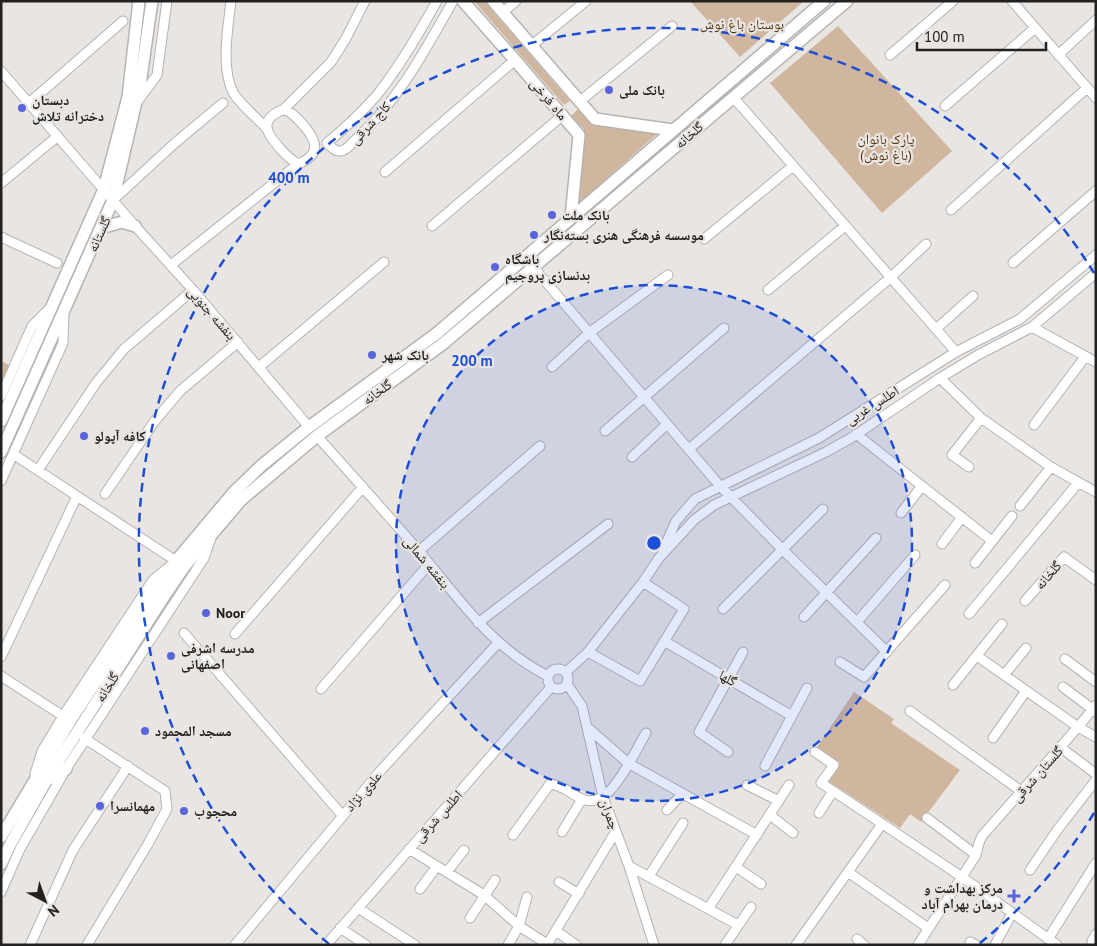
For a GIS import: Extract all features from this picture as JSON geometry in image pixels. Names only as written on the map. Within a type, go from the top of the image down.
[{"type":"main road","name":"گلستانه","points":[[1,421],[104,189],[128,97],[139,1]]},
{"type":"main road","name":"گلستانه","points":[[7,453],[64,311],[113,200],[136,102],[152,1]]},
{"type":"main road","name":"ماه فرخی","points":[[463,1],[579,135],[571,218]]},
{"type":"main road","name":"ماه فرخی","points":[[493,1],[594,119],[673,130]]},
{"type":"main road","name":"گلخانه","points":[[1,864],[4,840],[33,782],[72,718],[176,561],[234,492],[262,465],[309,427],[436,334],[824,1]]},
{"type":"main road","name":"گلخانه","points":[[4,840],[46,781],[184,567],[241,500],[318,436],[444,343],[847,1]]},
{"type":"main road","points":[[563,115],[579,102]]},
{"type":"main road","points":[[102,228],[122,222],[135,226]]},
{"type":"main road","points":[[309,427],[318,436]]},
{"type":"main road","points":[[46,781],[66,769]]},
{"type":"street","points":[[132,1],[137,18]]},
{"type":"street","points":[[136,102],[157,75],[167,1]]},
{"type":"street","points":[[231,1],[226,42],[228,77],[234,94],[266,128],[269,135],[290,160],[298,164]]},
{"type":"street","points":[[266,128],[269,119],[276,112],[284,109],[331,62],[345,40],[365,1]]},
{"type":"street","name":"کاج شرقی","points":[[437,1],[400,63],[376,95],[327,143],[336,151],[345,149],[384,110],[410,74],[453,1]]},
{"type":"street","points":[[502,12],[516,1]]},
{"type":"street","points":[[531,46],[586,1]]},
{"type":"street","points":[[890,55],[953,1]]},
{"type":"street","points":[[1012,1],[1096,98]]},
{"type":"street","points":[[1058,55],[1096,20]]},
{"type":"street","points":[[29,103],[123,21]]},
{"type":"street","points":[[579,102],[672,26]]},
{"type":"street","points":[[945,106],[1035,28]]},
{"type":"street","points":[[385,172],[515,60]]},
{"type":"street","points":[[1,71],[104,189]]},
{"type":"street","points":[[951,210],[1087,88]]},
{"type":"street","points":[[733,97],[956,352]]},
{"type":"street","points":[[113,200],[175,143],[223,103]]},
{"type":"street","points":[[171,266],[298,164],[312,155],[316,145],[314,138],[297,119],[284,109]]},
{"type":"street","points":[[432,226],[563,115]]},
{"type":"street","points":[[1,183],[58,136]]},
{"type":"street","points":[[704,239],[793,166]]},
{"type":"street","name":"بنفشه جنوبی","points":[[104,189],[194,290],[309,427]]},
{"type":"street","points":[[1013,263],[1096,191]]},
{"type":"street","points":[[768,290],[845,226]]},
{"type":"street","points":[[1,237],[57,263]]},
{"type":"street","points":[[689,450],[890,278],[926,244]]},
{"type":"street","name":"اطلس غربی","points":[[659,558],[676,521],[695,499],[819,438],[956,352],[1020,319],[1096,255]]},
{"type":"street","points":[[258,367],[384,262]]},
{"type":"street","points":[[534,268],[730,497],[887,652]]},
{"type":"street","name":"اطلس غربی","points":[[566,672],[588,652],[643,582],[659,558],[694,520],[714,504],[826,452],[856,434],[940,378],[978,355],[1032,327],[1096,273]]},
{"type":"street","points":[[552,367],[589,333],[668,275]]},
{"type":"street","points":[[38,470],[96,383],[124,349],[194,290]]},
{"type":"street","points":[[936,329],[973,296]]},
{"type":"street","points":[[1,396],[32,326],[53,305]]},
{"type":"street","points":[[1032,327],[1096,362]]},
{"type":"street","points":[[605,431],[724,328]]},
{"type":"street","points":[[105,494],[154,422],[180,391],[238,342]]},
{"type":"street","points":[[1034,425],[1085,356]]},
{"type":"street","points":[[940,378],[981,418],[1051,467],[1096,492]]},
{"type":"street","points":[[969,467],[952,455],[981,418]]},
{"type":"street","points":[[632,457],[667,424]]},
{"type":"street","points":[[856,434],[992,541]]},
{"type":"street","name":"بنفشه شمالی","points":[[318,436],[419,551],[478,623],[498,643],[526,665],[548,676]]},
{"type":"street","points":[[419,551],[540,446]]},
{"type":"street","points":[[1,481],[7,453],[38,470],[176,561],[153,580],[63,716],[42,751],[33,782]]},
{"type":"street","points":[[1020,506],[1051,467]]},
{"type":"street","points":[[969,614],[1078,483]]},
{"type":"street","points":[[901,513],[922,486]]},
{"type":"street","points":[[235,634],[363,487]]},
{"type":"street","points":[[1,657],[77,496]]},
{"type":"street","points":[[724,609],[823,509]]},
{"type":"street","points":[[975,563],[1012,516]]},
{"type":"street","points":[[942,544],[962,517]]},
{"type":"street","points":[[478,623],[608,524]]},
{"type":"street","points":[[1,892],[20,849],[84,738],[204,558],[215,529]]},
{"type":"street","points":[[804,617],[876,538]]},
{"type":"street","points":[[857,622],[915,555]]},
{"type":"street","name":"گلخانه","points":[[1025,601],[1064,557],[1096,580]]},
{"type":"street","points":[[321,689],[429,564]]},
{"type":"street","points":[[588,652],[640,681],[684,609],[643,582]]},
{"type":"street","points":[[840,662],[864,677],[944,585]]},
{"type":"street","points":[[954,685],[1002,624]]},
{"type":"street","points":[[184,633],[342,815]]},
{"type":"street","name":"گلها","points":[[664,641],[792,716]]},
{"type":"street","name":"علوی نژاد","points":[[235,945],[342,815],[432,713],[498,643]]},
{"type":"street","points":[[1004,675],[1026,648]]},
{"type":"street","points":[[728,752],[699,732],[743,652]]},
{"type":"street","points":[[977,656],[1078,727],[1096,737]]},
{"type":"street","points":[[1065,659],[1096,682]]},
{"type":"street","points":[[554,669],[566,672],[567,684],[560,689],[551,687],[548,682],[548,676],[554,669]]},
{"type":"street","points":[[1,676],[63,716]]},
{"type":"street","name":"چمران","points":[[567,684],[576,694],[582,706],[603,797],[629,866],[654,945]]},
{"type":"street","name":"اطلس شرقی","points":[[326,945],[551,687]]},
{"type":"street","points":[[1063,687],[1095,709]]},
{"type":"street","points":[[765,766],[807,688]]},
{"type":"street","points":[[993,738],[1026,691]]},
{"type":"street","name":"گلستان شرقی","points":[[976,855],[978,843],[995,820],[1095,709]]},
{"type":"street","points":[[910,711],[1021,791]]},
{"type":"street","points":[[586,727],[628,763],[757,835]]},
{"type":"street","points":[[513,835],[550,784],[558,784],[582,799],[593,802],[603,797],[618,780],[646,733]]},
{"type":"street","points":[[84,738],[165,791],[166,809],[148,844],[87,945]]},
{"type":"street","points":[[1060,747],[1096,774]]},
{"type":"street","points":[[815,752],[834,765],[821,783],[1058,945]]},
{"type":"street","points":[[30,945],[73,850],[128,766]]},
{"type":"street","points":[[1030,870],[1058,829],[1096,780]]},
{"type":"street","points":[[747,784],[779,801]]},
{"type":"street","points":[[708,909],[789,785]]},
{"type":"street","points":[[819,813],[833,791]]},
{"type":"street","points":[[667,810],[682,794]]},
{"type":"street","points":[[562,832],[582,799]]},
{"type":"street","points":[[770,815],[793,833]]},
{"type":"street","points":[[918,945],[976,855],[927,818]]},
{"type":"street","points":[[649,876],[683,823]]},
{"type":"street","points":[[796,945],[882,824]]},
{"type":"street","points":[[409,849],[484,895],[518,926],[547,944],[616,831]]},
{"type":"street","points":[[448,872],[464,850]]},
{"type":"street","points":[[1048,939],[1096,863]]},
{"type":"street","points":[[420,889],[437,866]]},
{"type":"street","points":[[629,866],[738,925]]},
{"type":"street","points":[[736,867],[761,884]]},
{"type":"street","points":[[848,872],[928,928]]},
{"type":"street","points":[[470,918],[495,880]]},
{"type":"street","points":[[559,882],[579,894]]},
{"type":"street","points":[[508,945],[518,926],[527,897]]},
{"type":"street","points":[[727,944],[750,907]]},
{"type":"street","points":[[358,908],[415,945]]},
{"type":"street","points":[[995,945],[1012,913]]},
{"type":"street","points":[[340,928],[366,945]]},
{"type":"street","points":[[556,931],[576,945]]},
{"type":"green space","points":[[474,1],[484,1],[570,101],[564,105]]},
{"type":"green space","name":"بوستان باغ نوش","points":[[690,1],[804,1],[740,57]]},
{"type":"green space","name":"پارک بانوان (باغ نوش)","points":[[838,26],[952,151],[882,213],[770,83]]},
{"type":"green space","points":[[579,108],[592,124],[659,132],[578,204],[584,129],[571,116]]},
{"type":"green space","points":[[1,361],[11,366],[1,388]]},
{"type":"green space","points":[[854,692],[894,719],[891,723],[960,770],[921,822],[910,814],[900,828],[828,781],[840,763],[817,747]]},
{"type":"place","name":"بانک ملی","points":[[609,90]]},
{"type":"place","name":"دبستان دخترانه تلاش","points":[[22,108]]},
{"type":"place","name":"بانک ملت","points":[[552,215]]},
{"type":"place","name":"موسسه فرهنگی هنری بسته‌نگار","points":[[534,235]]},
{"type":"place","name":"باشگاه بدنسازی پروجیم","points":[[495,267]]},
{"type":"place","name":"بانک شهر","points":[[372,355]]},
{"type":"place","name":"کافه آپولو","points":[[84,436]]},
{"type":"place","name":"Noor","points":[[206,613]]},
{"type":"place","name":"مدرسه اشرفی اصفهانی","points":[[171,656]]},
{"type":"place","name":"مسجد المحمود","points":[[145,731]]},
{"type":"place","name":"مهمانسرا","points":[[100,806]]},
{"type":"place","name":"محجوب","points":[[184,811]]},
{"type":"place","name":"مرکز بهداشت و درمان بهرام آباد","points":[[1014,896]]}]
